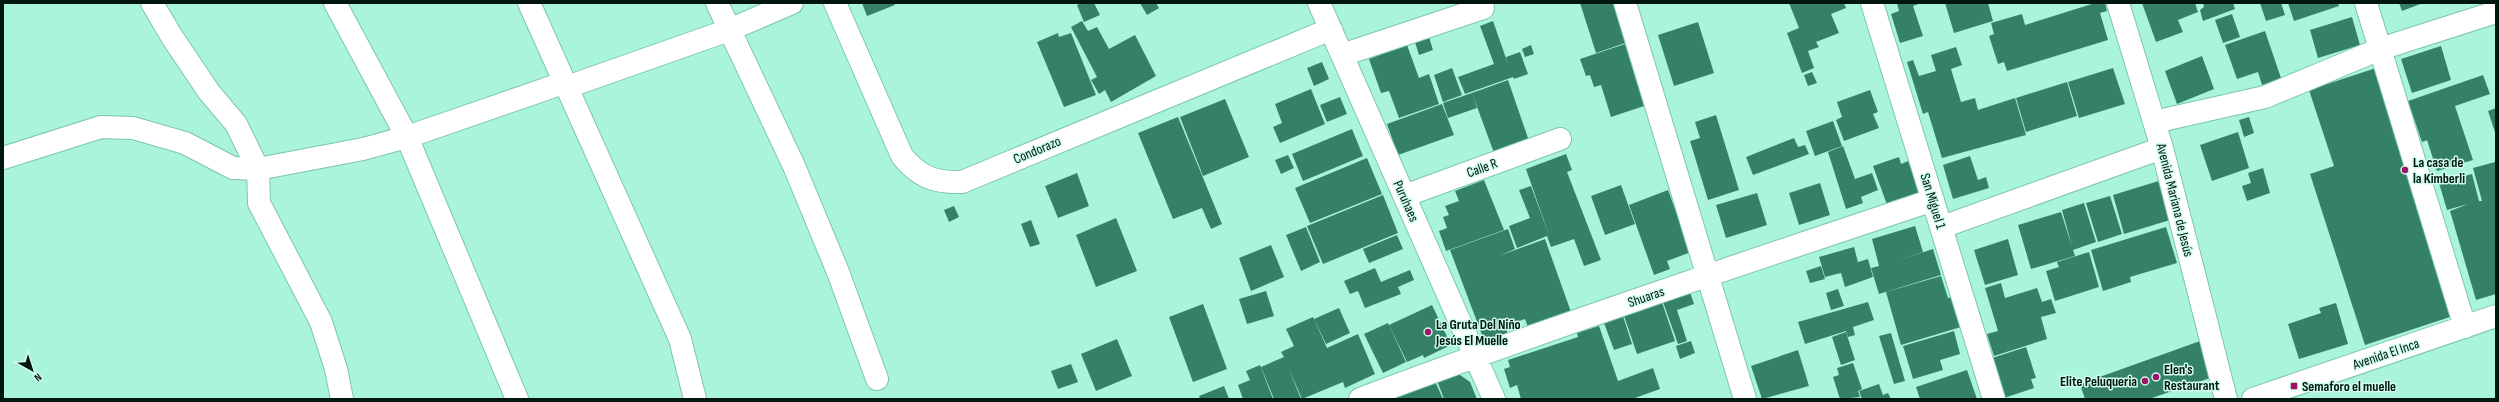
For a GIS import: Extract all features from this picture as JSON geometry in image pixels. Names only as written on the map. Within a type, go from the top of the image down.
[{"type":"street","points":[[152,3],[172,37],[209,92],[236,124],[258,168],[259,204],[321,322],[336,369],[342,399]]},
{"type":"street","points":[[335,3],[407,137],[517,399]]},
{"type":"street","points":[[530,3],[680,339],[695,399]]},
{"type":"street","points":[[717,3],[794,166],[838,272],[877,379]]},
{"type":"street","points":[[567,87],[729,30],[792,3]]},
{"type":"street","name":"Condorazo","points":[[835,3],[902,156],[913,170],[928,179],[945,183],[962,182],[1330,29]]},
{"type":"street","name":"Puruhaes","points":[[1319,3],[1494,399]]},
{"type":"street","points":[[1625,3],[1745,399]]},
{"type":"street","name":"San Miguel 1","points":[[1872,3],[1994,399]]},
{"type":"street","name":"Avenida Mariana de Jesús","points":[[2118,3],[2162,148],[2226,399]]},
{"type":"street","points":[[2366,3],[2465,327]]},
{"type":"street","points":[[1342,55],[1483,8]]},
{"type":"street","points":[[2154,122],[2265,97],[2380,48],[2496,12]]},
{"type":"street","points":[[3,158],[101,127],[133,128],[185,143],[233,168],[258,168],[363,149],[407,137],[563,83],[567,87]]},
{"type":"street","name":"Calle R","points":[[1404,196],[1560,139]]},
{"type":"street","points":[[1942,227],[2162,148]]},
{"type":"street","name":"Shuaras","points":[[1360,399],[1474,356],[1708,275],[1933,200]]},
{"type":"street","name":"Avenida El Inca","points":[[2253,399],[2496,316]]},
{"type":"building","points":[[862,3],[894,3],[895,5],[867,16]]},
{"type":"building","points":[[1081,3],[1094,3],[1100,15],[1084,22],[1077,5]]},
{"type":"building","points":[[1140,3],[1156,3],[1159,8],[1147,15]]},
{"type":"building","points":[[1580,3],[1615,3],[1628,42],[1596,53]]},
{"type":"building","points":[[1789,3],[1844,3],[1846,8],[1831,14],[1839,33],[1816,42],[1819,47],[1808,51],[1814,68],[1802,73],[1787,33],[1799,28]]},
{"type":"building","points":[[1897,3],[1921,3],[1913,6],[1923,36],[1900,43],[1891,14],[1899,11]]},
{"type":"building","points":[[1945,3],[1988,3],[1993,21],[1954,33]]},
{"type":"building","points":[[2095,3],[2105,3],[2107,11],[2100,13],[2108,40],[2007,71],[2004,62],[1998,64],[1989,36],[1994,34],[1991,23],[2022,14],[2025,25]]},
{"type":"building","points":[[2142,3],[2195,3],[2198,12],[2178,20],[2183,32],[2156,42]]},
{"type":"building","points":[[2203,3],[2233,3],[2235,9],[2203,21],[2200,10],[2204,7]]},
{"type":"building","points":[[2260,3],[2281,3],[2285,15],[2266,21]]},
{"type":"building","points":[[2288,3],[2338,3],[2339,6],[2294,21]]},
{"type":"building","points":[[2399,3],[2423,3],[2402,11]]},
{"type":"building","points":[[2232,14],[2240,37],[2223,43],[2215,20]]},
{"type":"building","points":[[2352,17],[2360,45],[2318,58],[2310,30]]},
{"type":"building","points":[[1082,21],[1088,31],[1097,27],[1109,49],[1135,35],[1156,76],[1111,102],[1105,90],[1099,94],[1091,80],[1097,77],[1071,27]]},
{"type":"building","points":[[1493,21],[1508,64],[1506,57],[1520,52],[1528,74],[1514,79],[1513,77],[1465,94],[1458,77],[1494,64],[1480,26]]},
{"type":"building","points":[[1698,22],[1714,73],[1674,86],[1658,35]]},
{"type":"building","points":[[2265,31],[2281,78],[2262,85],[2258,72],[2237,79],[2225,45]]},
{"type":"building","points":[[1058,33],[1059,37],[1071,33],[1096,95],[1064,107],[1037,42]]},
{"type":"building","points":[[1429,37],[1433,50],[1419,55],[1415,42]]},
{"type":"building","points":[[1625,44],[1644,106],[1611,117],[1601,85],[1594,87],[1590,75],[1586,76],[1580,59]]},
{"type":"building","points":[[1407,45],[1419,78],[1429,74],[1439,104],[1399,118],[1389,91],[1381,93],[1369,59]]},
{"type":"building","points":[[1531,45],[1534,54],[1525,57],[1522,49]]},
{"type":"building","points":[[2441,46],[2451,80],[2412,93],[2401,59]]},
{"type":"building","points":[[1956,47],[1962,65],[1951,69],[1961,102],[1975,98],[1978,110],[2015,98],[2026,135],[1942,158],[1928,112],[1923,114],[1907,62],[1913,60],[1919,76],[1936,71],[1931,55]]},
{"type":"building","points":[[2202,56],[2214,89],[2177,104],[2165,71]]},
{"type":"building","points":[[1322,62],[1329,79],[1314,86],[1307,68]]},
{"type":"building","points":[[1452,68],[1462,95],[1443,102],[1434,75]]},
{"type":"building","points":[[2113,68],[2125,104],[2079,118],[2068,82]]},
{"type":"building","points":[[2376,68],[2456,315],[2365,345],[2310,174],[2334,166],[2309,90]]},
{"type":"building","points":[[1812,72],[1817,83],[1808,86],[1804,75]]},
{"type":"building","points":[[2483,75],[2490,94],[2455,106],[2473,160],[2437,171],[2427,140],[2422,142],[2408,101]]},
{"type":"building","points":[[1508,80],[1529,141],[1494,153],[1472,93]]},
{"type":"building","points":[[2067,82],[2077,116],[2026,132],[2016,98]]},
{"type":"building","points":[[1311,89],[1325,124],[1280,143],[1273,127],[1282,123],[1275,104]]},
{"type":"building","points":[[1870,90],[1878,112],[1873,114],[1879,128],[1844,141],[1836,120],[1842,117],[1837,102]]},
{"type":"building","points":[[1472,93],[1477,108],[1448,118],[1443,103]]},
{"type":"building","points":[[1340,97],[1347,114],[1327,122],[1320,105]]},
{"type":"building","points":[[1225,99],[1249,157],[1203,176],[1180,117]]},
{"type":"building","points":[[1442,104],[1454,135],[1398,155],[1387,124]]},
{"type":"building","points":[[2496,108],[2496,135],[2488,111]]},
{"type":"building","points":[[1716,115],[1739,190],[1708,200],[1690,141],[1700,138],[1695,122]]},
{"type":"building","points":[[1178,117],[1222,224],[1211,229],[1202,208],[1173,219],[1138,133]]},
{"type":"building","points":[[2249,117],[2254,133],[2244,137],[2239,120]]},
{"type":"building","points":[[1833,121],[1842,146],[1815,156],[1806,131]]},
{"type":"building","points":[[1352,129],[1363,156],[1303,181],[1292,154]]},
{"type":"building","points":[[2238,132],[2249,168],[2212,181],[2200,145]]},
{"type":"building","points":[[1794,138],[1798,147],[1805,145],[1809,154],[1753,175],[1746,157]]},
{"type":"building","points":[[1843,146],[1855,179],[1872,173],[1878,190],[1861,197],[1863,203],[1846,209],[1828,152]]},
{"type":"building","points":[[1566,154],[1572,170],[1567,172],[1601,260],[1584,266],[1574,239],[1551,247],[1547,236],[1517,248],[1509,226],[1530,218],[1519,190],[1531,186],[1550,238],[1526,169]]},
{"type":"building","points":[[1288,155],[1294,168],[1281,174],[1275,160]]},
{"type":"building","points":[[1970,156],[1978,180],[1986,177],[1989,188],[1953,199],[1943,165]]},
{"type":"building","points":[[1899,157],[1901,164],[1908,161],[1923,201],[1890,213],[1873,166]]},
{"type":"building","points":[[1367,158],[1382,194],[1310,223],[1295,188]]},
{"type":"building","points":[[2495,162],[2496,294],[2476,300],[2450,211],[2468,204],[2447,210],[2439,183],[2472,174],[2479,201],[2482,201],[2473,168]]},
{"type":"building","points":[[2263,168],[2270,193],[2247,201],[2242,186],[2251,183],[2248,173]]},
{"type":"building","points":[[1077,173],[1089,206],[1058,218],[1045,186]]},
{"type":"building","points":[[1484,180],[1504,230],[1446,251],[1439,231],[1447,228],[1443,217],[1449,215],[1445,206],[1459,201],[1455,191]]},
{"type":"building","points":[[2162,180],[2165,190],[2161,191],[2170,220],[2124,234],[2113,195]]},
{"type":"building","points":[[1820,183],[1830,215],[1799,225],[1789,193]]},
{"type":"building","points":[[1621,185],[1635,224],[1605,235],[1591,196]]},
{"type":"building","points":[[1668,190],[1691,252],[1667,261],[1670,269],[1654,275],[1629,205]]},
{"type":"building","points":[[1757,193],[1767,225],[1726,238],[1716,205]]},
{"type":"building","points":[[1383,195],[1398,233],[1323,264],[1307,226]]},
{"type":"building","points":[[2110,196],[2122,234],[2098,242],[2086,203]]},
{"type":"building","points":[[2084,203],[2096,242],[2073,250],[2062,210]]},
{"type":"building","points":[[954,206],[959,217],[949,222],[944,210]]},
{"type":"building","points":[[2061,212],[2075,256],[2031,269],[2018,225]]},
{"type":"building","points":[[1116,218],[1137,271],[1096,287],[1076,235]]},
{"type":"building","points":[[1031,220],[1040,244],[1030,247],[1021,224]]},
{"type":"building","points":[[1915,226],[1923,252],[1893,262],[1933,249],[1941,275],[1879,294],[1871,268],[1879,266],[1872,239]]},
{"type":"building","points":[[1306,227],[1320,262],[1301,271],[1286,235]]},
{"type":"building","points":[[2166,227],[2177,263],[2130,277],[2131,282],[2103,291],[2091,250]]},
{"type":"building","points":[[1508,229],[1515,249],[1501,255],[1545,239],[1571,312],[1528,327],[1525,319],[1505,326],[1508,335],[1485,343],[1450,250]]},
{"type":"building","points":[[1397,235],[1403,249],[1369,263],[1363,249]]},
{"type":"building","points":[[2008,239],[2018,275],[1985,285],[1974,250]]},
{"type":"building","points":[[1271,245],[1284,277],[1251,291],[1239,258]]},
{"type":"building","points":[[1854,247],[1858,262],[1868,259],[1873,277],[1845,287],[1841,273],[1825,277],[1819,257]]},
{"type":"building","points":[[2089,252],[2099,287],[2055,301],[2046,271],[2059,267],[2057,262]]},
{"type":"building","points":[[1821,266],[1825,279],[1810,283],[1806,271]]},
{"type":"building","points":[[1375,268],[1381,282],[1410,270],[1414,280],[1398,287],[1401,294],[1365,308],[1358,291],[1350,294],[1344,281]]},
{"type":"building","points":[[1941,276],[1948,298],[1952,297],[1961,327],[1901,345],[1886,292]]},
{"type":"building","points":[[2001,283],[2005,298],[2037,288],[2042,302],[2051,299],[2056,313],[2041,317],[2047,339],[1994,356],[1987,334],[1998,331],[1985,288]]},
{"type":"building","points":[[1838,289],[1844,306],[1831,310],[1826,293]]},
{"type":"building","points":[[1266,291],[1274,316],[1247,324],[1239,299]]},
{"type":"building","points":[[1690,292],[1694,304],[1677,310],[1687,341],[1678,344],[1663,302]]},
{"type":"building","points":[[1662,302],[1675,341],[1637,354],[1624,316]]},
{"type":"building","points":[[1868,302],[1874,320],[1853,327],[1855,335],[1848,337],[1846,331],[1805,344],[1798,322]]},
{"type":"building","points":[[2336,303],[2348,344],[2299,359],[2288,324],[2321,313],[2319,308]]},
{"type":"building","points":[[1203,304],[1227,369],[1193,382],[1169,317]]},
{"type":"building","name":"La Gruta Del Niño Jesús El Muelle","points":[[1432,305],[1451,345],[1424,358],[1423,355],[1407,362],[1389,325]]},
{"type":"building","points":[[1339,308],[1350,333],[1326,344],[1314,319]]},
{"type":"building","points":[[1623,316],[1632,344],[1614,350],[1604,323]]},
{"type":"building","points":[[1313,317],[1327,348],[1358,334],[1375,374],[1345,388],[1343,382],[1302,399],[1289,369],[1301,399],[1274,399],[1261,367],[1284,357],[1281,352],[1294,346],[1286,329]]},
{"type":"building","points":[[1388,323],[1406,362],[1383,373],[1364,334]]},
{"type":"building","points":[[1599,326],[1618,381],[1653,368],[1660,389],[1632,399],[1521,399],[1517,385],[1510,388],[1504,369],[1510,367],[1508,360],[1578,337],[1577,333]]},
{"type":"building","points":[[1954,331],[1960,354],[1940,360],[1943,370],[1913,379],[1903,346]]},
{"type":"building","points":[[1846,332],[1855,360],[1841,365],[1832,337]]},
{"type":"building","points":[[1891,333],[1905,381],[1894,384],[1879,336]]},
{"type":"building","points":[[1117,339],[1132,376],[1096,391],[1081,354]]},
{"type":"building","points":[[2203,340],[2216,376],[2149,399],[2085,399],[2080,384]]},
{"type":"building","points":[[1691,341],[1695,353],[1680,359],[1676,346]]},
{"type":"building","points":[[2026,347],[2036,378],[2031,379],[2034,388],[2001,399],[1986,360]]},
{"type":"building","points":[[1798,350],[1809,386],[1762,399],[1751,366]]},
{"type":"building","points":[[1853,363],[1862,389],[1858,391],[1860,397],[1840,399],[1833,377],[1839,375],[1837,368]]},
{"type":"building","points":[[1071,364],[1078,382],[1058,389],[1051,371]]},
{"type":"building","points":[[1260,365],[1273,399],[1243,399],[1238,385],[1250,380],[1246,371]]},
{"type":"building","points":[[1967,370],[1977,399],[1920,399],[1916,387]]},
{"type":"building","points":[[1449,373],[1460,375],[1470,382],[1477,399],[1444,399],[1436,378]]},
{"type":"building","points":[[1434,379],[1443,399],[1385,399]]},
{"type":"building","points":[[1879,384],[1883,395],[1888,393],[1891,399],[1862,399],[1859,391]]},
{"type":"building","points":[[1224,386],[1229,399],[1200,399],[1199,396]]},
{"type":"place","name":"La casa de la Kimberli","points":[[2405,170]]},
{"type":"place","name":"La Gruta Del Niño Jesús El Muelle","points":[[1428,332]]},
{"type":"place","name":"Elen's Restaurant","points":[[2156,377]]},
{"type":"place","name":"Elite Peluqueria","points":[[2145,381]]},
{"type":"place","name":"Semaforo el muelle","points":[[2294,386]]}]
